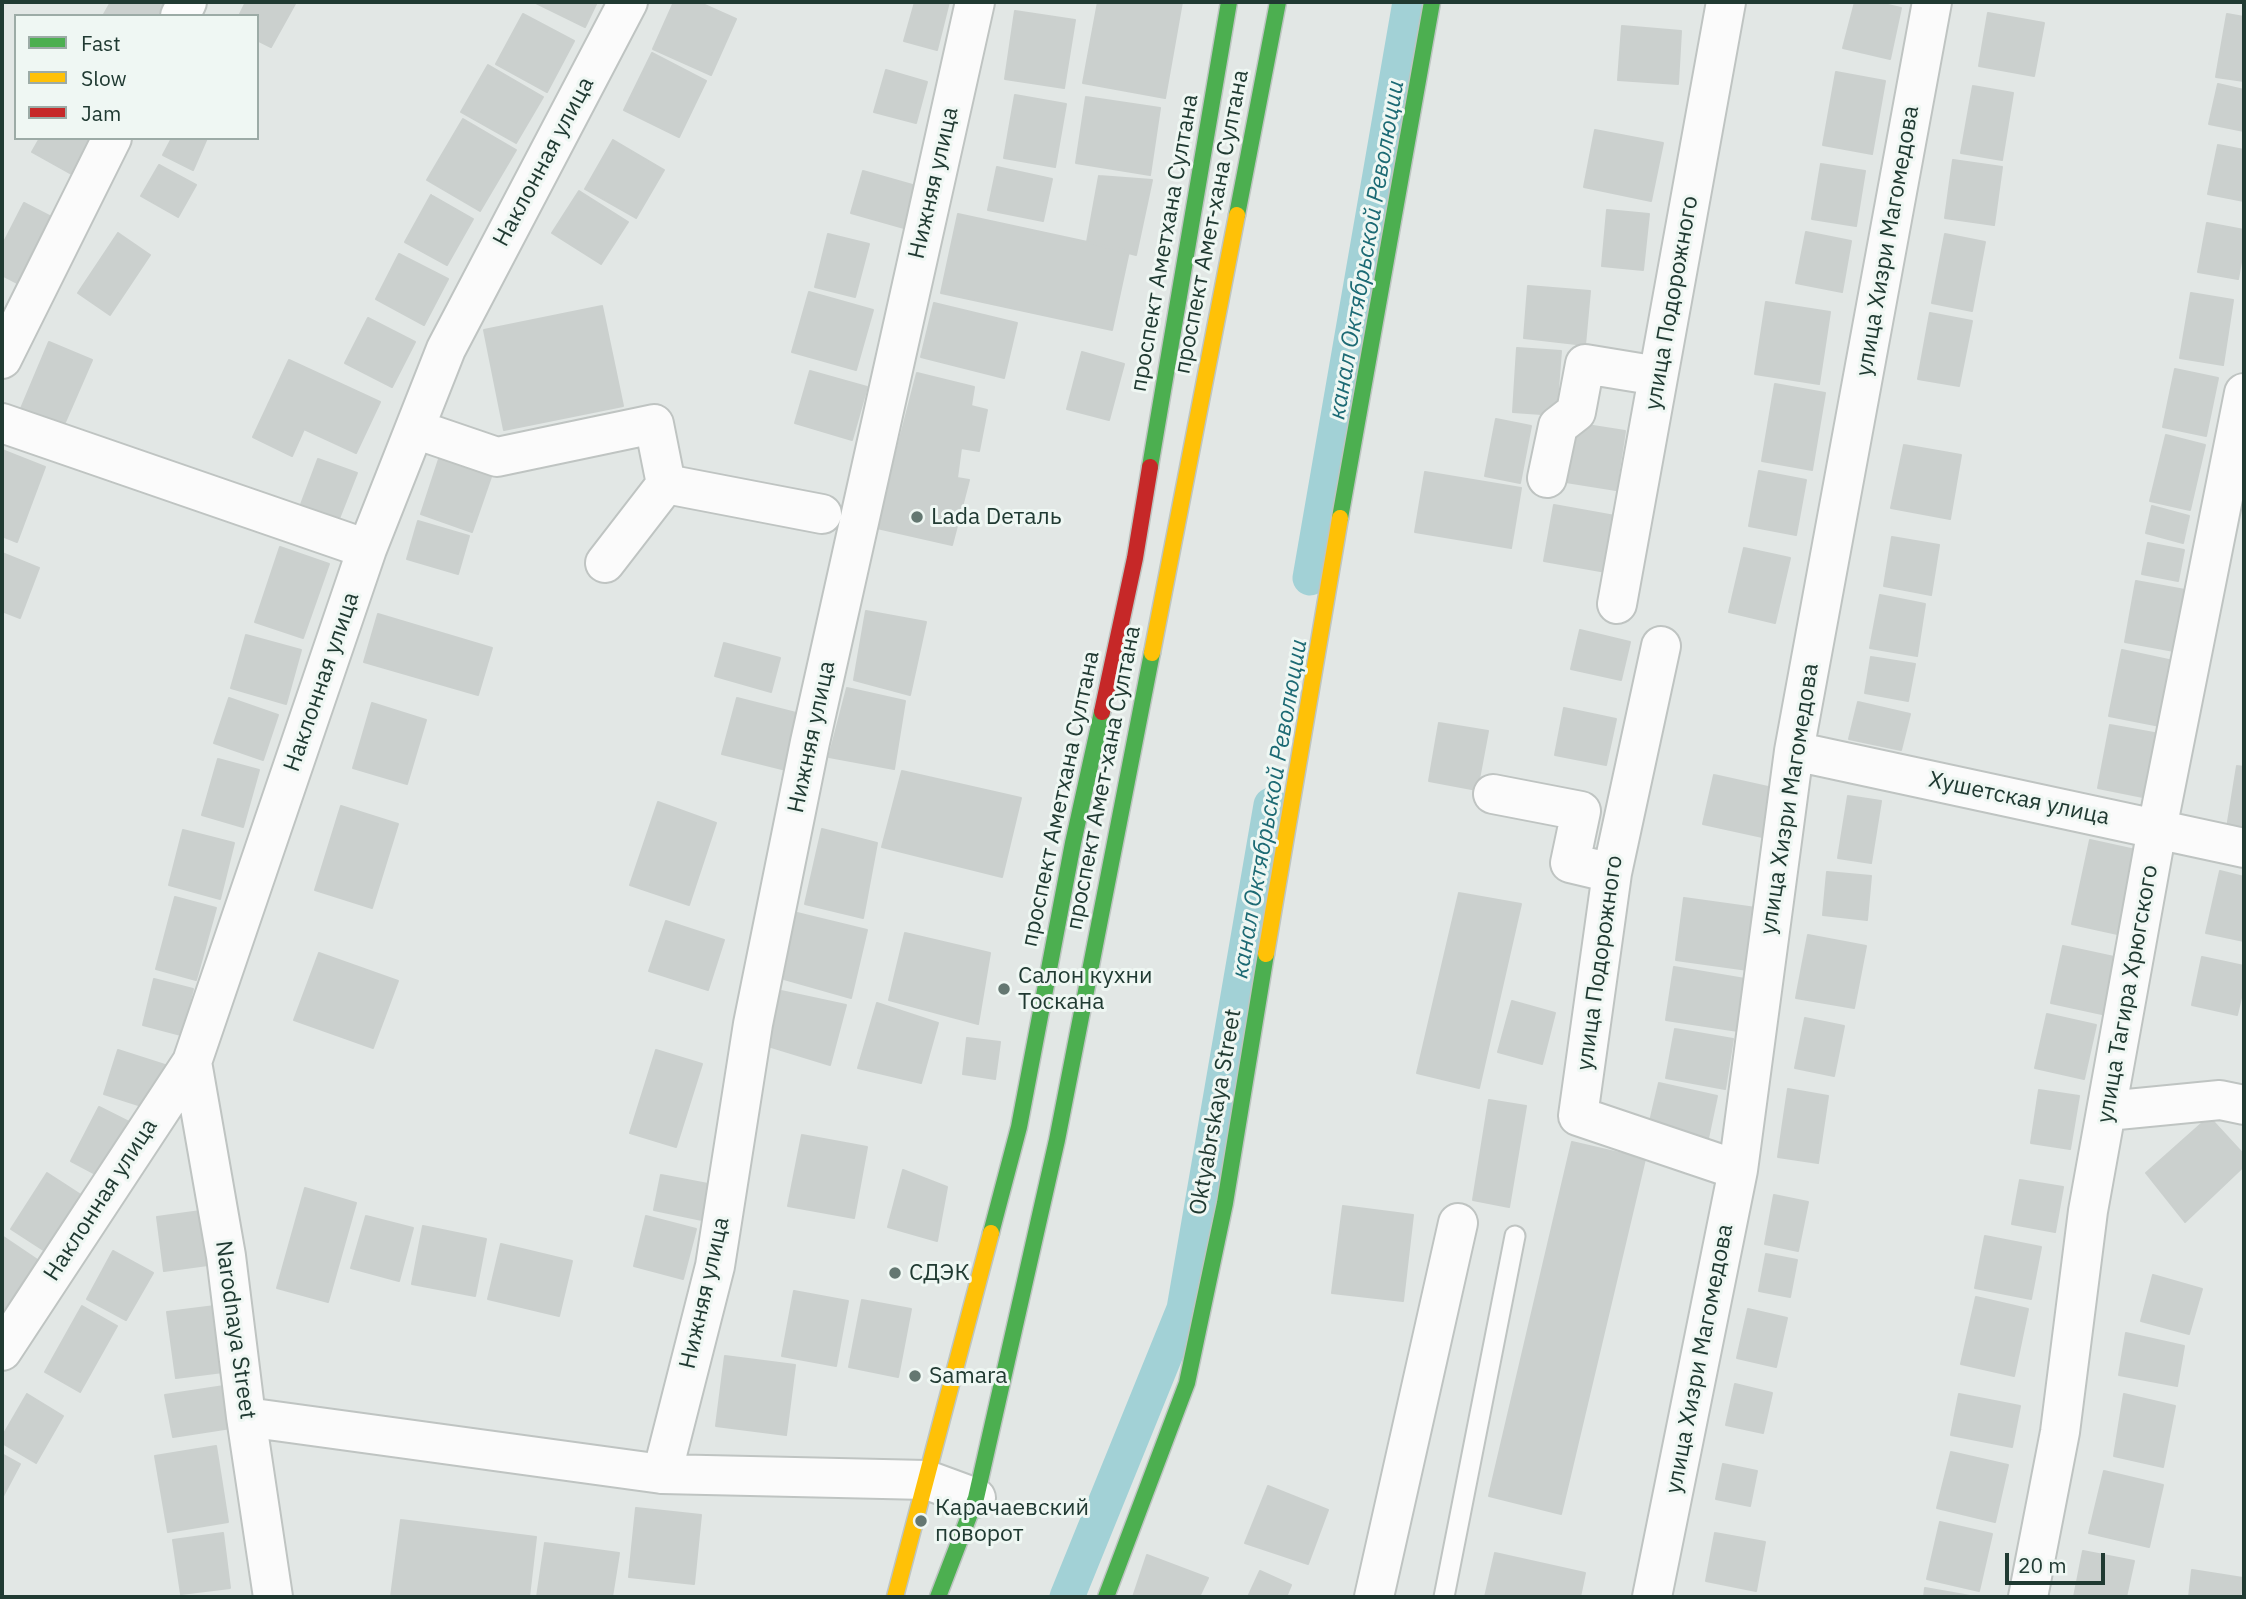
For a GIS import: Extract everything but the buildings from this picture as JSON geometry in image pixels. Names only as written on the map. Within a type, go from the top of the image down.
[{"type":"main road","name":"проспект Аметхана Султана","points":[[895,1597],[1019,1127],[1073,842],[1135,558],[1229,2]]},
{"type":"main road","name":"проспект Амет-хана Султана","points":[[938,1597],[976,1498],[1057,1140],[1278,2]]},
{"type":"main road","name":"Oktyabrskaya Street","points":[[1106,1597],[1187,1383],[1225,1203],[1300,743],[1432,2]]},
{"type":"street","name":"Наклонная улица","points":[[2,1351],[192,1062],[367,549],[446,349],[628,2]]},
{"type":"street","name":"Нижняя улица","points":[[662,1474],[715,1266],[753,1024],[810,742],[975,2]]},
{"type":"street","name":"улица Подорожного","points":[[1617,604],[1726,2]]},
{"type":"street","name":"улица Хизри Магомедова","points":[[1651,1597],[1738,1170],[1794,751],[1932,2]]},
{"type":"street","points":[[2,359],[111,140]]},
{"type":"street","points":[[1547,478],[1558,426],[1576,412],[1585,364],[1658,376]]},
{"type":"street","name":"улица Тагира Хрюгского","points":[[2028,1597],[2060,1432],[2088,1211],[2157,829],[2244,393]]},
{"type":"street","points":[[2,423],[367,549]]},
{"type":"street","points":[[415,429],[497,457],[654,424],[666,484],[605,563]]},
{"type":"street","points":[[666,484],[822,514]]},
{"type":"street","name":"улица Подорожного","points":[[1661,646],[1612,873],[1578,1116],[1738,1170]]},
{"type":"street","name":"Хушетская улица","points":[[1794,751],[2244,848]]},
{"type":"street","points":[[1493,794],[1581,811],[1570,863],[1612,873]]},
{"type":"street","name":"Narodnaya Street","points":[[192,1062],[226,1256],[246,1417],[273,1597]]},
{"type":"street","points":[[2107,1111],[2220,1100],[2244,1105]]},
{"type":"street","points":[[1374,1597],[1458,1223]]},
{"type":"street","points":[[246,1417],[662,1474],[927,1480],[976,1498]]},
{"type":"lane","points":[[1444,1597],[1515,1236]]},
{"type":"waterway","name":"канал Октябрьской Революции","points":[[1310,578],[1410,2]]},
{"type":"waterway","name":"канал Октябрьской Революции","points":[[1067,1597],[1184,1309],[1271,805]]},
{"type":"traffic: fast","points":[[1150,467],[1229,2]]},
{"type":"traffic: fast","points":[[1237,215],[1278,2]]},
{"type":"traffic: fast","points":[[1340,518],[1432,2]]},
{"type":"traffic: fast","points":[[938,1597],[976,1498],[1057,1140],[1152,653]]},
{"type":"traffic: fast","points":[[991,1233],[1019,1127],[1073,843],[1102,712]]},
{"type":"traffic: fast","points":[[1106,1597],[1187,1383],[1225,1203],[1266,954]]},
{"type":"traffic: slow","points":[[1152,653],[1237,215]]},
{"type":"traffic: slow","points":[[1266,954],[1340,518]]},
{"type":"traffic: slow","points":[[895,1597],[991,1233]]},
{"type":"traffic: jam","points":[[1102,712],[1135,558],[1150,467]]},
{"type":"place","name":"Lada Dеталь","points":[[917,517]]},
{"type":"place","name":"Салон кухни Тоскана","points":[[1004,989]]},
{"type":"place","name":"СДЭК","points":[[895,1273]]},
{"type":"place","name":"Samara","points":[[915,1376]]},
{"type":"place","name":"Карачаевский поворот","points":[[921,1521]]}]
